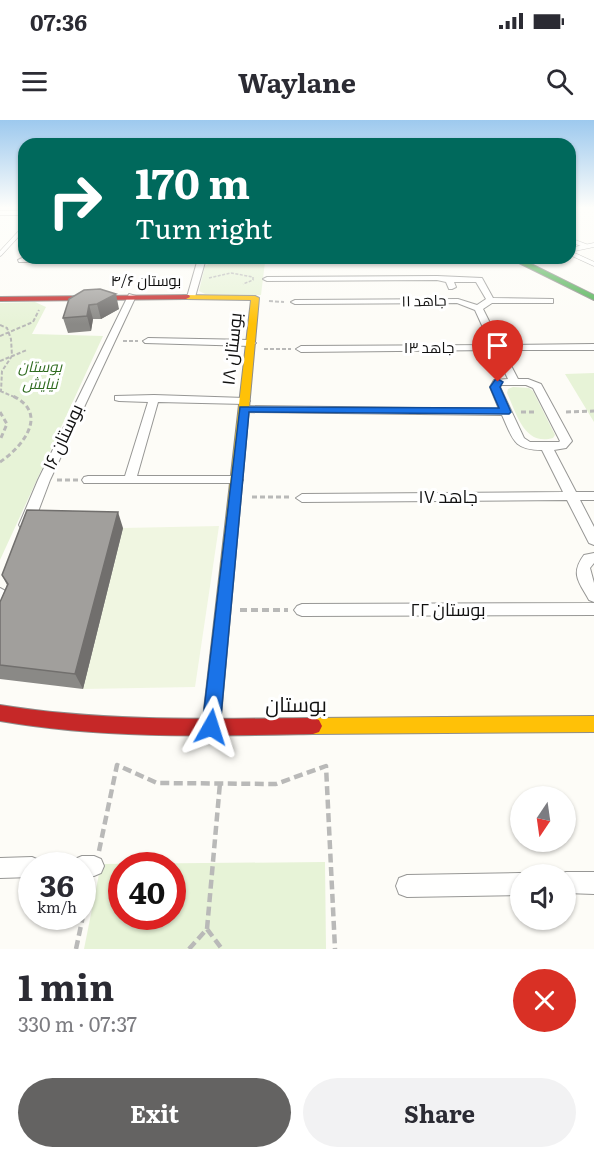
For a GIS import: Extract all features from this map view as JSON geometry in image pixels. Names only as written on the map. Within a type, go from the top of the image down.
[{"type":"street","points":[[191,297],[201,264]]},
{"type":"street","points":[[525,264],[594,298]]},
{"type":"street","points":[[267,279],[437,278],[479,280],[490,300]]},
{"type":"street","points":[[449,280],[458,301]]},
{"type":"street","name":"بوستان ۴/۶","points":[[0,299],[132,296],[256,299]]},
{"type":"street","name":"بوستان ۱۶","points":[[20,541],[44,480],[132,296]]},
{"type":"street","name":"بوستان ۱۸","points":[[211,727],[256,299]]},
{"type":"street","points":[[514,382],[478,308],[490,300],[550,301]]},
{"type":"street","name":"جاهد ۱۱","points":[[295,302],[458,301],[478,308]]},
{"type":"street","points":[[148,341],[251,346]]},
{"type":"street","name":"جاهد ۱۳","points":[[301,349],[594,347]]},
{"type":"street","points":[[498,382],[514,382],[528,382],[537,386],[566,441],[562,446],[528,446],[519,440],[495,387],[498,382]]},
{"type":"street","points":[[119,398],[154,398],[244,405],[506,412]]},
{"type":"street","points":[[130,480],[154,398]]},
{"type":"street","points":[[546,446],[594,540]]},
{"type":"street","points":[[88,480],[237,480]]},
{"type":"street","name":"جاهد ۱۷","points":[[302,498],[594,496]]},
{"type":"street","points":[[594,558],[589,559],[583,567],[584,578],[594,596]]},
{"type":"street","points":[[0,619],[4,596]]},
{"type":"street","name":"بوستان ۲۲","points":[[302,610],[594,609]]},
{"type":"street","name":"بوستان","points":[[0,713],[26,719],[96,725],[211,727],[594,724]]},
{"type":"street","points":[[0,868],[18,867]]},
{"type":"street","points":[[576,883],[594,883]]},
{"type":"street","points":[[407,886],[510,884]]},
{"type":"lane","points":[[576,254],[594,264]]},
{"type":"path","points":[[208,281],[209,277],[217,274],[246,274],[253,277],[253,280],[244,284],[235,284]]},
{"type":"path","points":[[0,336],[33,322],[46,299]]},
{"type":"path","points":[[256,299],[295,302]]},
{"type":"path","points":[[0,325],[8,332],[12,356],[2,372],[0,391],[20,399],[31,411],[32,426],[23,443],[0,462]]},
{"type":"path","points":[[109,341],[148,341]]},
{"type":"path","points":[[251,346],[301,349]]},
{"type":"path","points":[[0,361],[27,350]]},
{"type":"path","points":[[506,412],[594,411]]},
{"type":"path","points":[[0,412],[7,424],[0,440]]},
{"type":"path","points":[[44,480],[88,480]]},
{"type":"path","points":[[235,496],[302,498]]},
{"type":"path","points":[[224,610],[302,610]]},
{"type":"path","points":[[96,853],[101,845],[117,765],[157,783],[276,784],[326,766],[335,949]]},
{"type":"path","points":[[189,949],[207,929],[220,783]]},
{"type":"path","points":[[207,929],[222,949]]},
{"type":"path","points":[[76,949],[79,930]]},
{"type":"green space","points":[[208,264],[265,264],[261,295],[205,294],[199,291],[205,266]]},
{"type":"green space","name":"بوستان نیایش","points":[[35,302],[46,307],[32,334],[103,336],[0,560],[0,303]]},
{"type":"green space","points":[[594,373],[594,422],[565,374]]},
{"type":"green space","points":[[529,388],[533,391],[555,435],[553,438],[543,439],[528,433],[518,419],[507,393],[508,389]]},
{"type":"green space","points":[[219,526],[195,687],[83,689],[123,528]]},
{"type":"green space","points":[[325,862],[326,949],[84,949],[88,930],[96,930],[96,889],[101,864],[108,864],[108,930],[186,930],[186,863]]},
{"type":"building","points":[[100,289],[116,294],[97,304],[89,305],[87,316],[63,318],[69,299],[84,290]]},
{"type":"building","points":[[27,510],[118,512],[75,674],[0,665],[0,602],[8,584],[2,575]]},
{"type":"traffic: fast","points":[[525,264],[594,298]]},
{"type":"traffic: slow","points":[[186,297],[255,298],[211,727]]},
{"type":"traffic: slow","points":[[313,726],[594,724]]},
{"type":"traffic: jam","points":[[0,299],[186,297]]},
{"type":"traffic: jam","points":[[0,713],[78,724],[117,726],[195,728],[313,726]]},
{"type":"route","points":[[211,727],[244,409],[506,412],[495,387],[498,382]]}]
